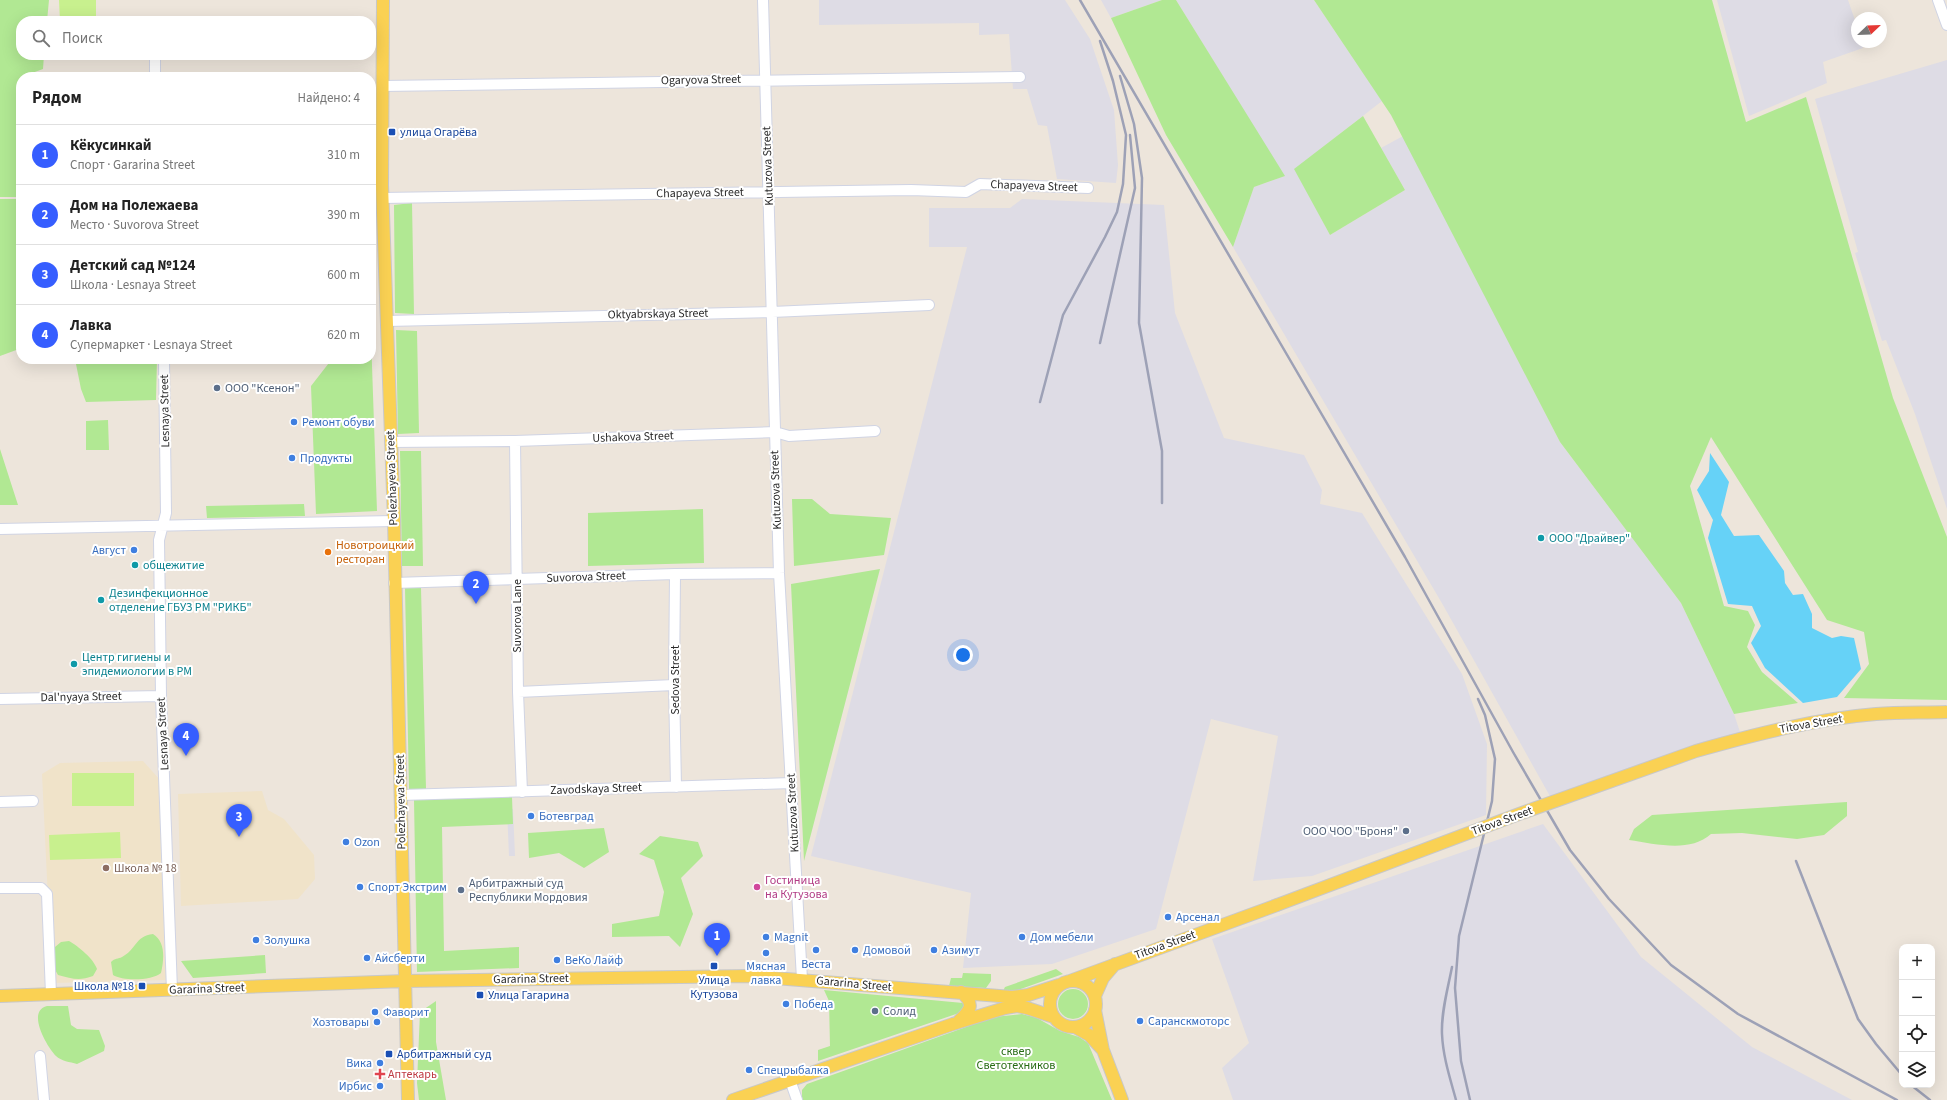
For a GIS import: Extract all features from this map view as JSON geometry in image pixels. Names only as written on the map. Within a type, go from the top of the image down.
[{"type":"main road","name":"Polezhayeva Street","points":[[383,0],[382,198],[394,521],[394,583],[401,795],[408,1100]]},
{"type":"main road","name":"Titova Street","points":[[1064,983],[1519,814],[1696,751],[1786,727],[1833,719],[1877,714],[1947,712]]},
{"type":"main road","points":[[1116,963],[1103,978],[1095,996],[1095,1010],[1103,1050],[1122,1100]]},
{"type":"main road","name":"Gararina Street","points":[[0,996],[405,981],[749,976],[1012,996],[1028,995],[1064,983]]},
{"type":"main road","points":[[1054,1017],[1050,1008],[1050,998],[1064,983],[1076,981],[1088,986],[1095,996]]},
{"type":"main road","points":[[958,1022],[969,1010],[970,1004],[961,992]]},
{"type":"main road","points":[[995,995],[1054,1017],[1063,1025],[1075,1027],[1089,1035],[1103,1050]]},
{"type":"main road","points":[[733,1100],[958,1022],[1005,1008],[1016,1006],[1027,1008]]},
{"type":"main road","points":[[1075,1027],[1087,1022],[1095,1010]]},
{"type":"street","name":"Kutuzova Street","points":[[763,0],[779,573],[802,979]]},
{"type":"street","points":[[1938,0],[1947,26]]},
{"type":"street","points":[[155,60],[156,72]]},
{"type":"street","name":"Ogaryova Street","points":[[382,86],[765,79],[1020,77]]},
{"type":"street","name":"Chapayeva Street","points":[[382,198],[911,190],[966,192],[980,184],[1088,188]]},
{"type":"street","name":"Oktyabrskaya Street","points":[[387,321],[772,312],[929,305]]},
{"type":"street","name":"Lesnaya Street","points":[[164,364],[166,513],[159,540],[161,696],[172,990]]},
{"type":"street","name":"Ushakova Street","points":[[390,442],[515,441],[775,432],[790,436],[875,431]]},
{"type":"street","name":"Suvorova Lane","points":[[515,441],[518,692],[522,792]]},
{"type":"street","points":[[0,529],[394,521]]},
{"type":"street","name":"Suvorova Street","points":[[394,583],[675,574],[779,573]]},
{"type":"street","name":"Sedova Street","points":[[675,574],[674,685],[676,786]]},
{"type":"street","points":[[518,692],[674,685]]},
{"type":"street","name":"Dal'nyaya Street","points":[[0,699],[161,696]]},
{"type":"street","name":"Zavodskaya Street","points":[[401,795],[791,783]]},
{"type":"street","points":[[0,802],[33,801]]},
{"type":"street","points":[[0,888],[41,888],[47,894],[51,994]]},
{"type":"street","points":[[40,1056],[44,1100]]},
{"type":"street","points":[[790,1080],[798,1100]]},
{"type":"shaded area","points":[[819,0],[1065,0],[1090,39],[1114,110],[1118,165],[1116,183],[1057,179],[1047,126],[1038,125],[1027,89],[1013,89],[1009,34],[979,35],[979,23],[819,25]]},
{"type":"shaded area","points":[[1101,0],[1162,0],[1111,18]]},
{"type":"shaded area","points":[[1176,0],[1314,0],[1382,101],[1295,169],[1330,235],[1405,190],[1381,148],[1403,136],[1560,442],[1681,603],[1734,714],[1740,732],[1692,747],[1551,798],[1443,605],[1233,247],[1254,187],[1284,176]]},
{"type":"shaded area","points":[[1717,0],[1848,0],[1852,12],[1851,48],[1863,48],[1823,62],[1827,83],[1749,116]]},
{"type":"shaded area","points":[[1947,60],[1947,509],[1915,414],[1886,340],[1882,341],[1855,253],[1858,252],[1815,99]]},
{"type":"shaded area","points":[[1022,199],[1164,205],[1175,313],[1224,438],[1304,455],[1322,490],[1320,504],[1362,513],[1462,674],[1487,744],[1486,815],[1312,876],[1253,881],[1278,736],[1211,719],[1156,929],[1052,964],[963,968],[971,893],[811,856],[967,247],[929,247],[929,208],[1010,208]]},
{"type":"shaded area","name":"Школа № 18","points":[[143,761],[161,781],[167,980],[52,983],[42,774],[60,763]]},
{"type":"shaded area","points":[[262,791],[268,810],[284,819],[314,855],[315,879],[298,899],[181,906],[178,794]]},
{"type":"shaded area","points":[[507,809],[513,809],[515,856],[509,856]]},
{"type":"shaded area","points":[[1543,824],[1641,957],[1752,1047],[1852,1100],[1233,1100],[1222,1068],[1249,1043],[1212,939]]},
{"type":"green space","points":[[0,0],[49,0],[47,16],[16,16],[16,60],[44,60],[43,69],[35,72],[16,72],[16,197],[0,197]]},
{"type":"green space","points":[[59,0],[96,0],[96,16],[60,16]]},
{"type":"green space","points":[[1162,0],[1176,0],[1285,176],[1254,187],[1233,247],[1166,135],[1111,18]]},
{"type":"green space","points":[[1314,0],[1712,0],[1746,122],[1806,97],[1893,398],[1947,537],[1947,700],[1844,698],[1869,664],[1864,632],[1827,620],[1711,437],[1690,486],[1724,606],[1748,611],[1755,625],[1747,647],[1762,672],[1798,703],[1734,714],[1681,603],[1560,442],[1391,115]]},
{"type":"green space","points":[[1363,116],[1405,190],[1330,235],[1294,169]]},
{"type":"green space","points":[[0,199],[16,199],[16,350],[0,356]]},
{"type":"green space","points":[[412,203],[414,314],[395,313],[394,205]]},
{"type":"green space","points":[[396,330],[417,331],[419,433],[398,434]]},
{"type":"green space","points":[[76,364],[157,364],[156,400],[86,402],[81,389]]},
{"type":"green space","points":[[328,364],[372,364],[377,511],[316,514],[311,386]]},
{"type":"green space","points":[[108,420],[109,450],[86,450],[86,421]]},
{"type":"green space","points":[[0,449],[18,505],[0,505]]},
{"type":"green space","points":[[400,451],[421,451],[423,566],[402,566]]},
{"type":"green space","points":[[792,499],[812,499],[830,514],[891,518],[884,555],[794,566]]},
{"type":"green space","points":[[304,504],[305,516],[207,518],[206,506]]},
{"type":"green space","points":[[703,509],[704,563],[588,566],[588,513]]},
{"type":"green space","points":[[880,569],[804,861],[791,584]]},
{"type":"green space","points":[[405,588],[421,588],[426,789],[409,789]]},
{"type":"green space","points":[[72,773],[134,773],[134,806],[72,806]]},
{"type":"green space","points":[[512,797],[513,824],[442,827],[444,951],[519,947],[519,968],[417,972],[414,800]]},
{"type":"green space","points":[[1847,802],[1847,816],[1824,835],[1797,839],[1742,833],[1711,834],[1703,840],[1693,844],[1672,846],[1629,840],[1634,829],[1652,815]]},
{"type":"green space","points":[[604,828],[609,852],[584,868],[559,853],[529,858],[528,833]]},
{"type":"green space","points":[[120,832],[121,858],[50,860],[49,835]]},
{"type":"green space","points":[[660,836],[698,842],[703,856],[681,878],[693,914],[680,947],[669,936],[612,937],[612,924],[659,916],[664,892],[654,860],[639,854]]},
{"type":"green space","points":[[153,934],[157,937],[162,946],[163,963],[161,973],[157,976],[144,979],[130,979],[113,975],[111,962],[127,954],[143,937]]},
{"type":"green space","points":[[69,941],[81,949],[93,961],[97,969],[93,976],[84,979],[76,979],[58,975],[54,968],[55,947],[61,942]]},
{"type":"green space","points":[[265,955],[266,973],[193,978],[181,961]]},
{"type":"green space","points":[[1056,969],[1063,974],[1018,990],[1003,991],[1005,987]]},
{"type":"green space","points":[[963,973],[991,974],[991,981],[986,988],[949,986],[951,978],[962,978]]},
{"type":"green space","points":[[1073,989],[1079,990],[1087,998],[1087,1010],[1079,1018],[1073,1019],[1067,1018],[1059,1010],[1058,1004],[1059,998],[1067,990]]},
{"type":"green space","points":[[824,990],[963,1003],[965,1005],[962,1012],[818,1061],[818,1050],[830,1046],[829,1001]]},
{"type":"green space","points":[[436,1001],[436,1042],[446,1100],[419,1100],[417,1083],[420,1012]]},
{"type":"green space","points":[[47,1006],[68,1006],[71,1025],[77,1029],[99,1030],[105,1046],[104,1051],[77,1064],[58,1058],[44,1038],[38,1022],[38,1015],[41,1009]]},
{"type":"green space","name":"сквер Светотехников","points":[[1022,1014],[1037,1018],[1060,1031],[1079,1037],[1088,1043],[1112,1100],[802,1100],[802,1090],[807,1084],[994,1017]]},
{"type":"water","points":[[1710,453],[1729,482],[1721,515],[1734,536],[1759,535],[1784,571],[1785,583],[1793,595],[1803,594],[1812,614],[1812,628],[1832,638],[1841,636],[1854,638],[1861,669],[1837,697],[1803,703],[1765,668],[1751,643],[1761,626],[1752,606],[1728,604],[1708,538],[1713,520],[1697,490],[1709,471]]},
{"type":"railway","points":[[1080,0],[1405,557],[1513,752],[1570,850],[1609,899],[1671,965],[1738,1014],[1897,1100]]},
{"type":"railway","points":[[1040,402],[1063,315],[1117,212],[1123,184],[1126,135],[1113,81],[1100,41]]},
{"type":"railway","points":[[1120,76],[1134,124],[1142,178],[1139,323],[1162,451],[1162,503]]},
{"type":"railway","points":[[1100,343],[1135,188],[1130,135]]},
{"type":"railway","points":[[1470,1100],[1461,1061],[1455,988],[1459,936],[1492,801],[1495,759],[1485,715],[1478,699]]},
{"type":"railway","points":[[1796,861],[1858,1019],[1876,1044],[1899,1071]]},
{"type":"railway","points":[[1452,967],[1444,1009],[1442,1034],[1445,1059],[1456,1100]]},
{"type":"railway","points":[[1915,1088],[1930,1100]]},
{"type":"place","name":"улица Огарёва","points":[[392,132]]},
{"type":"place","name":"ООО \"Ксенон\"","points":[[217,388]]},
{"type":"place","name":"Ремонт обуви","points":[[294,422]]},
{"type":"place","name":"Продукты","points":[[292,458]]},
{"type":"place","name":"ООО \"Драйвер\"","points":[[1541,538]]},
{"type":"place","name":"Август","points":[[134,550]]},
{"type":"place","name":"Новотроицкий ресторан","points":[[328,552]]},
{"type":"place","name":"общежитие","points":[[135,565]]},
{"type":"place","name":"Дезинфекционное отделение ГБУЗ РМ \"РИКБ\"","points":[[101,600]]},
{"type":"place","name":"Дом на Полежаева","points":[[476,604]]},
{"type":"place","name":"Центр гигиены и эпидемиологии в РМ","points":[[74,664]]},
{"type":"place","name":"Лавка","points":[[186,756]]},
{"type":"place","name":"Ботевград","points":[[531,816]]},
{"type":"place","name":"ООО ЧОО \"Броня\"","points":[[1406,831]]},
{"type":"place","name":"Детский сад №124","points":[[239,837]]},
{"type":"place","name":"Ozon","points":[[346,842]]},
{"type":"place","name":"Школа № 18","points":[[106,868]]},
{"type":"place","name":"Спорт Экстрим","points":[[360,887]]},
{"type":"place","name":"Гостиница на Кутузова","points":[[757,887]]},
{"type":"place","name":"Арбитражный суд Республики Мордовия","points":[[461,890]]},
{"type":"place","name":"Арсенал","points":[[1168,917]]},
{"type":"place","name":"Magnit","points":[[766,937]]},
{"type":"place","name":"Дом мебели","points":[[1022,937]]},
{"type":"place","name":"Золушка","points":[[256,940]]},
{"type":"place","name":"Веста","points":[[816,950]]},
{"type":"place","name":"Домовой","points":[[855,950]]},
{"type":"place","name":"Азимут","points":[[934,950]]},
{"type":"place","name":"Мясная лавка","points":[[766,953]]},
{"type":"place","name":"Кёкусинкай","points":[[717,956]]},
{"type":"place","name":"Айсберти","points":[[367,958]]},
{"type":"place","name":"ВеКо Лайф","points":[[557,960]]},
{"type":"place","name":"Улица Кутузова","points":[[714,966]]},
{"type":"place","name":"Школа №18","points":[[142,986]]},
{"type":"place","name":"Улица Гагарина","points":[[480,995]]},
{"type":"place","name":"Победа","points":[[786,1004]]},
{"type":"place","name":"Солид","points":[[875,1011]]},
{"type":"place","name":"Фаворит","points":[[375,1012]]},
{"type":"place","name":"Саранскмоторс","points":[[1140,1021]]},
{"type":"place","name":"Хозтовары","points":[[377,1022]]},
{"type":"place","name":"Арбитражный суд","points":[[389,1054]]},
{"type":"place","name":"Вика","points":[[380,1063]]},
{"type":"place","name":"Спецрыбалка","points":[[749,1070]]},
{"type":"place","name":"Аптекарь","points":[[380,1074]]},
{"type":"place","name":"Ирбис","points":[[380,1086]]}]
